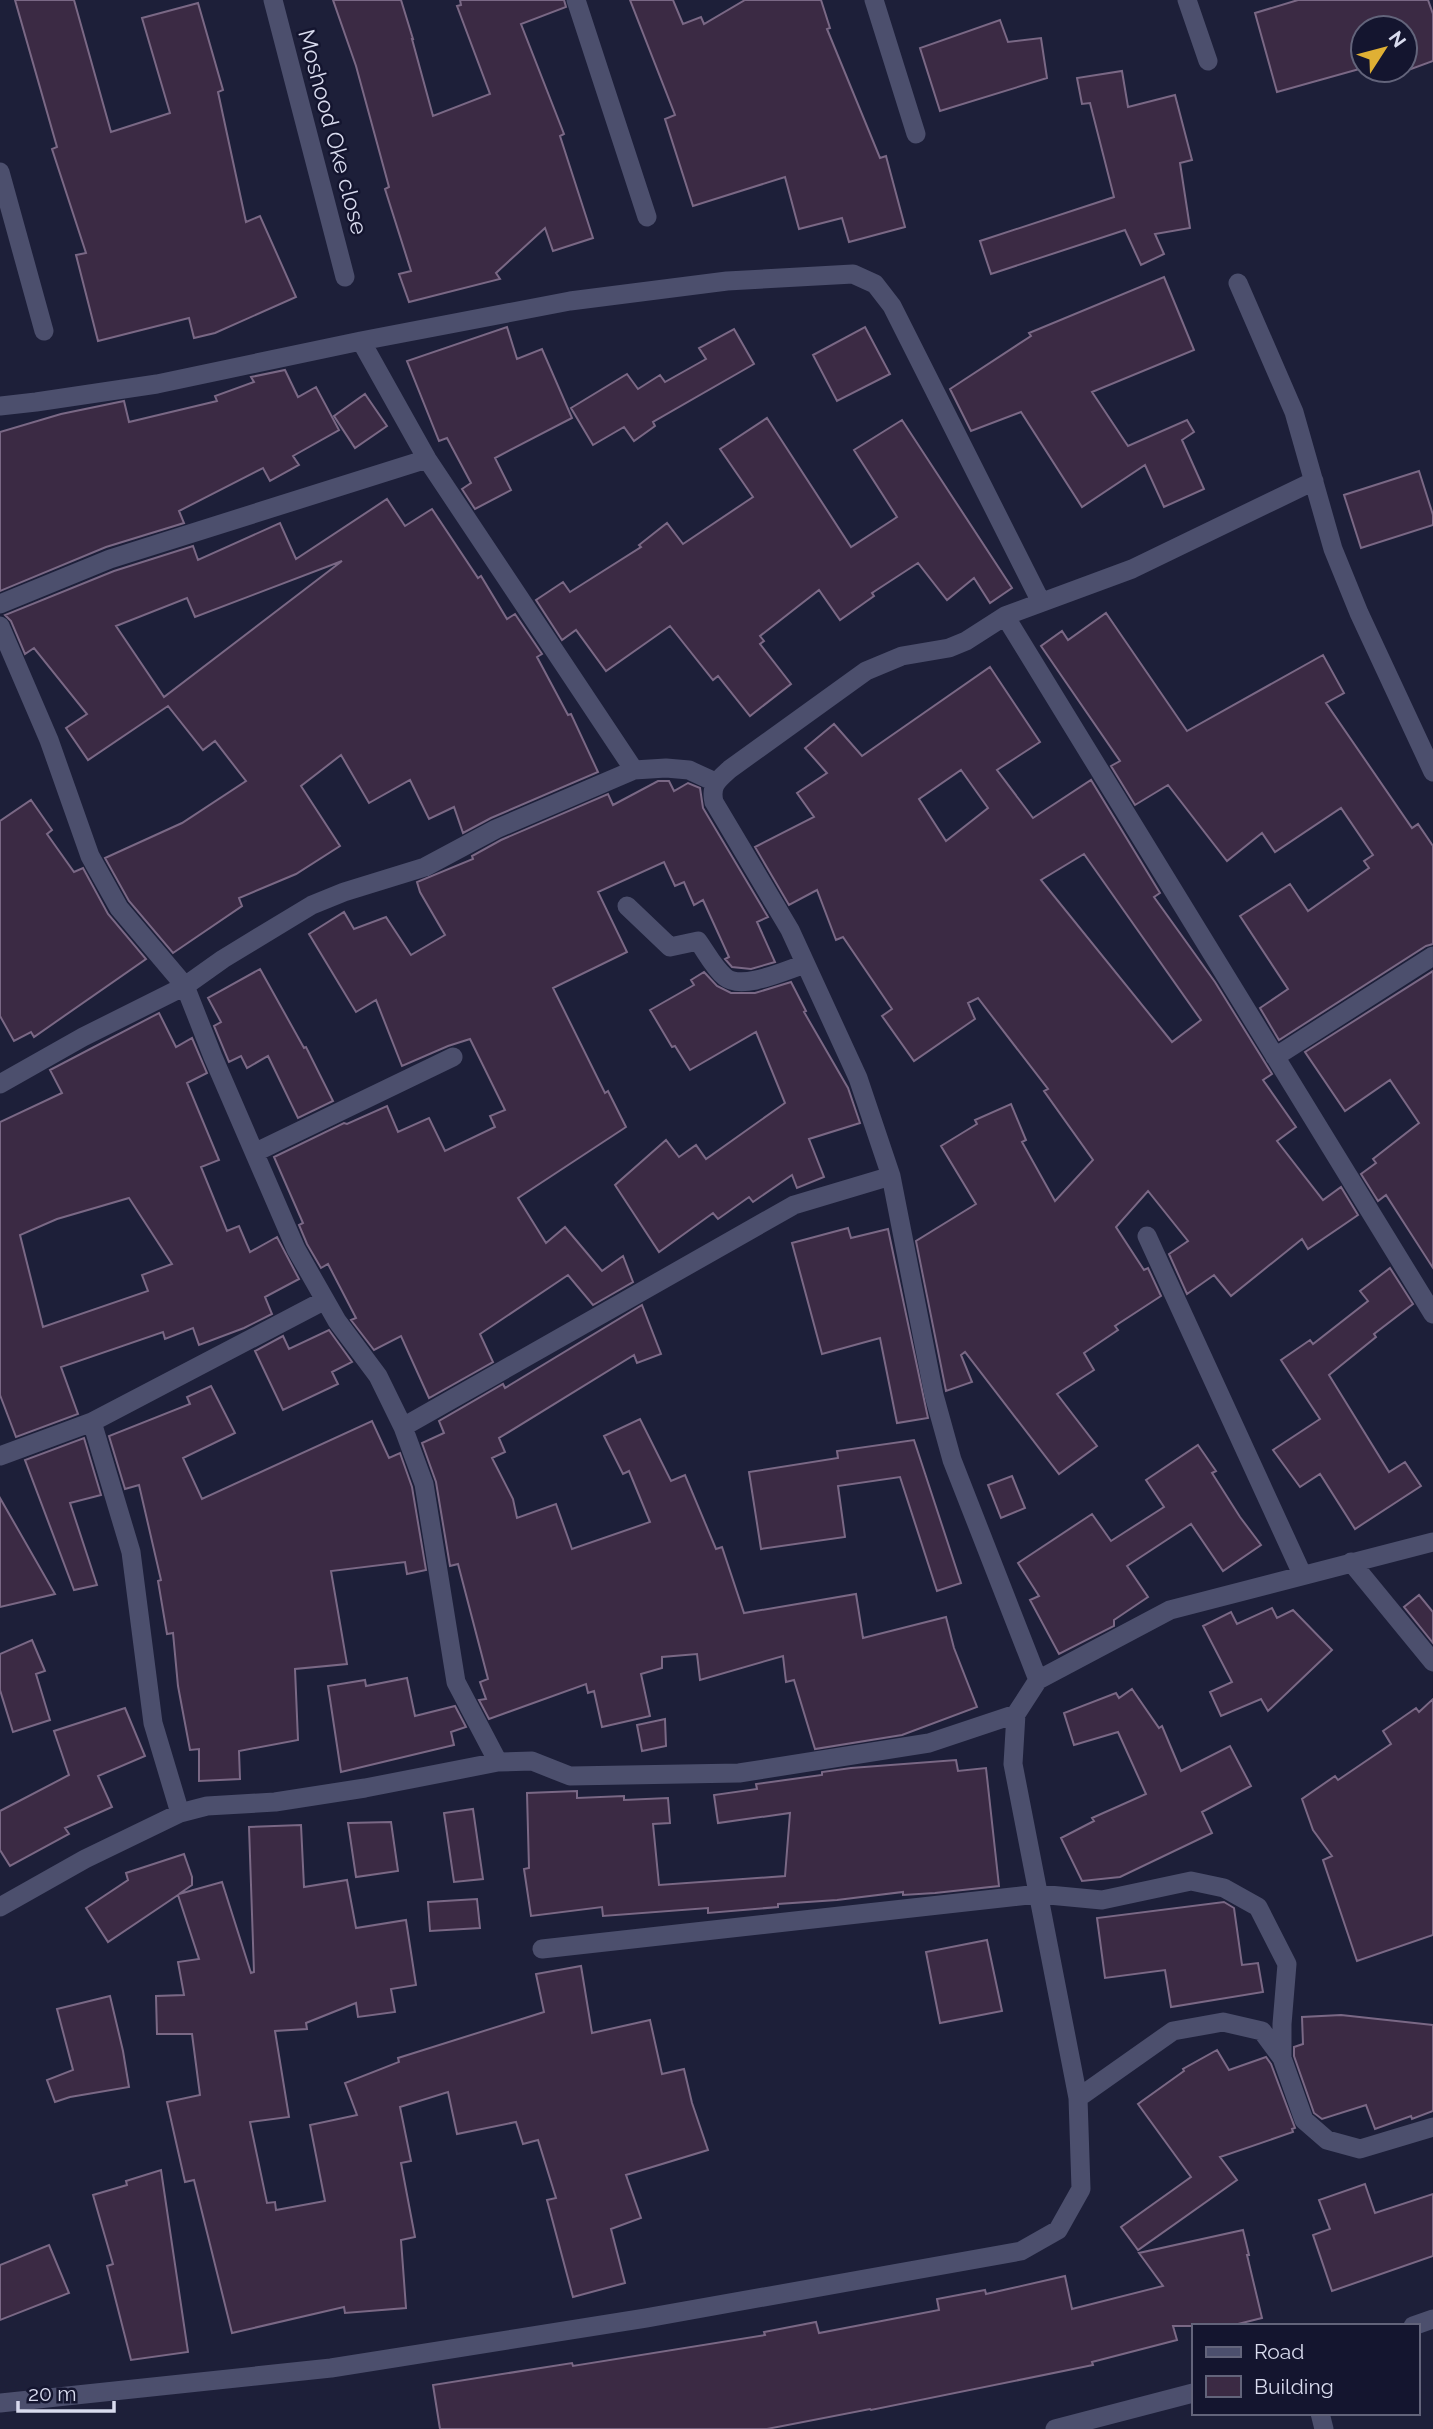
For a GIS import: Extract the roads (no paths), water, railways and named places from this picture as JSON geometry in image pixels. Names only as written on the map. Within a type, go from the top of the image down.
[{"type":"street","name":"Moshood Oke close","points":[[273,0],[345,276]]},
{"type":"street","points":[[576,0],[648,217]]},
{"type":"street","points":[[874,0],[916,134]]},
{"type":"street","points":[[1187,0],[1208,61]]},
{"type":"street","points":[[0,172],[44,331]]},
{"type":"street","points":[[0,405],[157,384],[570,301],[727,281],[853,274],[875,284],[892,306],[1041,602]]},
{"type":"street","points":[[1238,283],[1294,412],[1333,549],[1433,772]]},
{"type":"street","points":[[361,341],[427,459],[634,770]]},
{"type":"street","points":[[0,604],[110,559],[427,459]]},
{"type":"street","points":[[1038,1680],[952,1460],[934,1395],[891,1176],[858,1078],[790,930],[714,802],[712,792],[715,782],[730,769],[866,671],[902,656],[949,648],[966,641],[1005,616],[1132,569],[1314,481]]},
{"type":"street","points":[[1005,616],[1433,1314]]},
{"type":"street","points":[[0,626],[49,740],[90,856],[119,908],[185,986],[296,1249],[337,1321],[378,1376],[403,1427],[424,1484],[456,1682],[498,1762]]},
{"type":"street","points":[[0,1084],[83,1037],[185,986],[223,959],[312,905],[344,892],[425,867],[496,829],[634,770],[689,770],[715,782]]},
{"type":"street","points":[[627,906],[670,947],[698,941],[725,977],[734,982],[744,983],[805,964]]},
{"type":"street","points":[[1275,1057],[1433,956]]},
{"type":"street","points":[[256,1152],[453,1057]]},
{"type":"street","points":[[403,1427],[794,1205],[891,1176]]},
{"type":"street","points":[[1147,1236],[1302,1574]]},
{"type":"street","points":[[0,1456],[92,1422],[326,1300]]},
{"type":"street","points":[[92,1422],[131,1552],[153,1723],[180,1814]]},
{"type":"street","points":[[0,2403],[331,2368],[646,2318],[1021,2251],[1058,2230],[1081,2189],[1078,2098],[1013,1764],[1016,1714],[1038,1680],[1170,1610],[1433,1542]]},
{"type":"street","points":[[1351,1562],[1433,1662]]},
{"type":"street","points":[[0,1907],[85,1859],[180,1814],[207,1806],[275,1802],[365,1788],[498,1762],[532,1761],[570,1776],[739,1773],[929,1743],[1016,1714]]},
{"type":"street","points":[[542,1949],[1038,1894],[1102,1900],[1191,1881],[1224,1888],[1258,1907],[1287,1964],[1282,2058]]},
{"type":"street","points":[[1078,2098],[1173,2031],[1223,2022],[1262,2031],[1282,2058],[1304,2120],[1327,2140],[1360,2149],[1433,2127]]},
{"type":"street","points":[[1055,2429],[1192,2393]]}]
